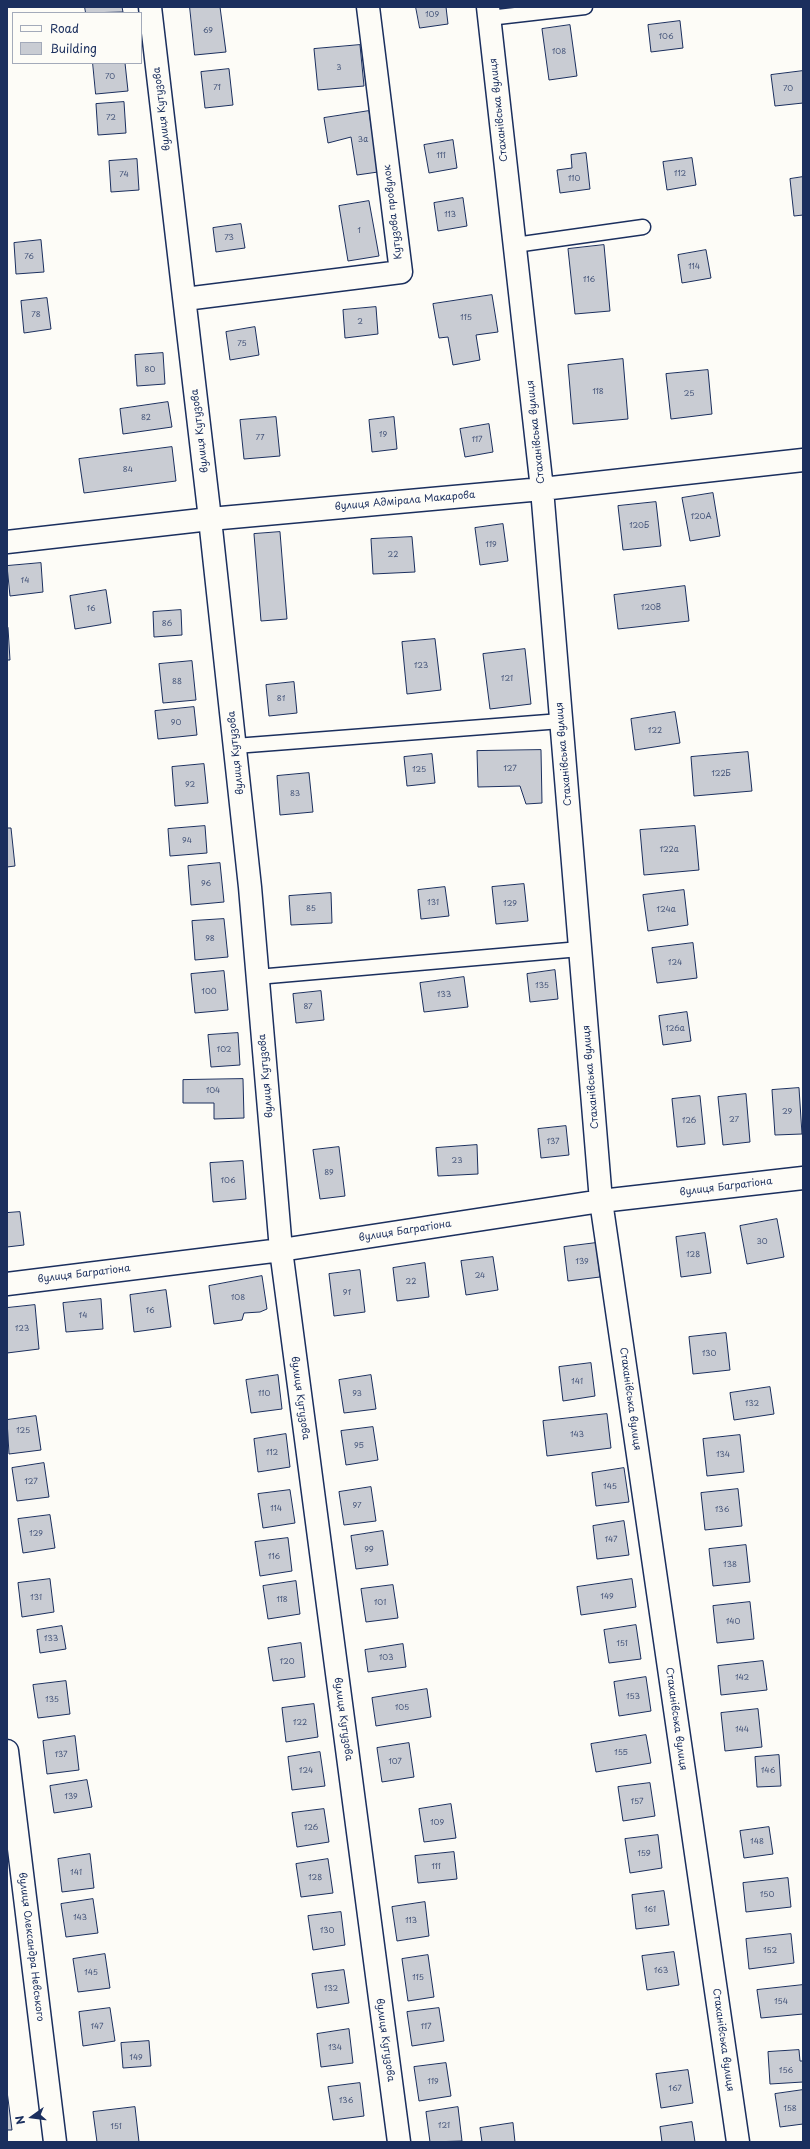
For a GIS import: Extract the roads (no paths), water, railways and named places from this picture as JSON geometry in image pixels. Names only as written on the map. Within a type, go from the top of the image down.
[{"type":"street","name":"вулиця Кутузова","points":[[150,7],[185,299],[250,887],[281,1250],[399,2142]]},
{"type":"street","name":"Кутузова провулок","points":[[185,299],[400,272],[368,7]]},
{"type":"street","name":"Стаханівська вулиця","points":[[488,13],[542,489],[601,1201],[738,2142]]},
{"type":"street","name":"вулиця Адмірала Макарова","points":[[7,542],[210,519],[542,489],[803,460]]},
{"type":"street","name":"вулиця Багратіона","points":[[7,1284],[281,1250],[601,1201],[803,1178]]},
{"type":"street","name":"вулиця Олександра Невського","points":[[7,1751],[55,2142]]},
{"type":"lane","points":[[488,13],[585,7]]},
{"type":"lane","points":[[515,245],[643,227]]},
{"type":"lane","points":[[235,746],[561,721]]},
{"type":"lane","points":[[257,977],[580,949]]}]
